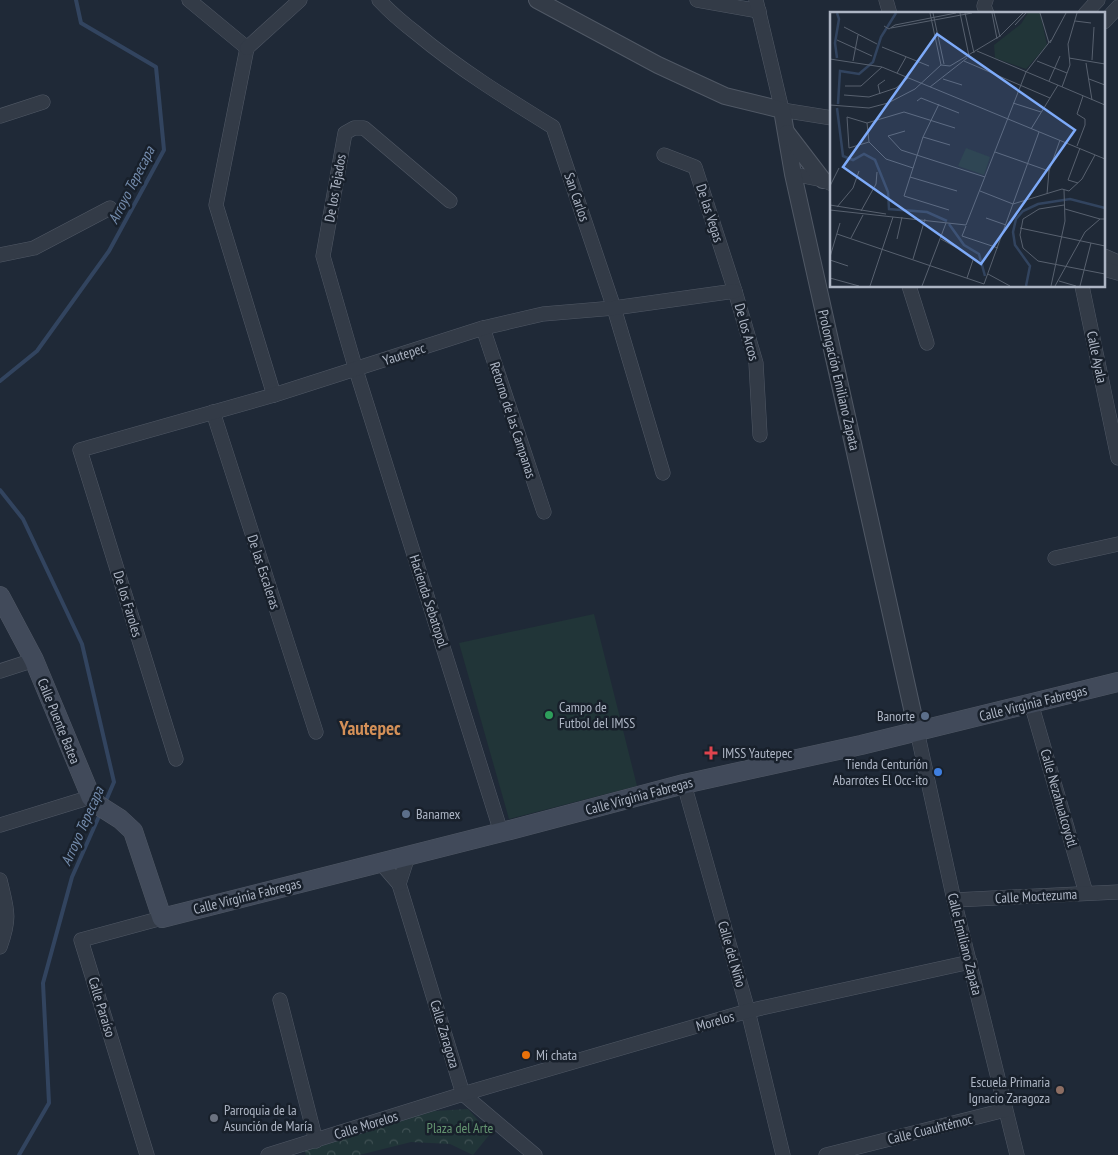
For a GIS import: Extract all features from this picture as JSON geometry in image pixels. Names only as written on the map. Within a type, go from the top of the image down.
[{"type":"main road","name":"Calle Puente Batea","points":[[0,596],[34,660],[94,801]]},
{"type":"main road","name":"Calle Virginia Fabregas","points":[[162,918],[684,784],[917,731],[1118,682]]},
{"type":"main road","points":[[94,801],[120,819],[133,831],[162,918]]},
{"type":"street","points":[[189,0],[247,48]]},
{"type":"street","points":[[274,395],[216,205],[247,48],[300,0]]},
{"type":"street","name":"San Carlos","points":[[379,0],[388,10],[439,52],[500,94],[553,126],[614,308],[663,473]]},
{"type":"street","points":[[537,0],[658,65],[725,96],[782,110],[830,118]]},
{"type":"street","points":[[697,0],[757,5]]},
{"type":"street","points":[[986,0],[984,6],[986,12]]},
{"type":"street","points":[[1087,12],[1098,0]]},
{"type":"street","name":"Prolongación Emiliano Zapata","points":[[757,5],[782,110],[793,174],[917,731]]},
{"type":"street","points":[[1106,20],[1118,7]]},
{"type":"street","points":[[0,116],[43,102]]},
{"type":"street","name":"De los Tejados","points":[[356,370],[323,256],[345,133],[354,128],[364,128],[450,201]]},
{"type":"street","points":[[785,131],[828,182]]},
{"type":"street","name":"De las Vegas","points":[[664,156],[696,167],[735,291]]},
{"type":"street","points":[[793,174],[828,182]]},
{"type":"street","points":[[0,255],[34,248],[110,208]]},
{"type":"street","points":[[1106,258],[1115,269]]},
{"type":"street","points":[[910,288],[926,343]]},
{"type":"street","name":"Calle Ayala","points":[[1082,288],[1118,458]]},
{"type":"street","name":"Yautepec","points":[[80,450],[274,395],[483,328],[544,314],[614,308],[735,291]]},
{"type":"street","name":"De los Arcos","points":[[735,291],[756,363],[760,434]]},
{"type":"street","name":"Retorno de las Campanas","points":[[483,328],[544,512]]},
{"type":"street","name":"Hacienda Sebatopol","points":[[356,370],[501,832]]},
{"type":"street","name":"De las Escaleras","points":[[213,412],[316,732]]},
{"type":"street","name":"De los Faroles","points":[[80,450],[176,759]]},
{"type":"street","points":[[1055,558],[1118,544]]},
{"type":"street","points":[[0,671],[34,660]]},
{"type":"street","name":"Calle Nezahualcoyótl","points":[[1032,703],[1086,893]]},
{"type":"street","name":"Calle Emiliano Zapata","points":[[917,731],[954,900],[1017,1155]]},
{"type":"street","name":"Calle del Niño","points":[[684,784],[748,1011],[783,1155]]},
{"type":"street","points":[[0,826],[94,801]]},
{"type":"street","points":[[399,884],[408,856]]},
{"type":"street","name":"Calle Zaragoza","points":[[380,862],[399,884],[463,1094]]},
{"type":"street","points":[[0,880],[8,912],[7,929],[0,947]]},
{"type":"street","name":"Calle Moctezuma","points":[[954,900],[1118,892]]},
{"type":"street","name":"Calle Paraíso","points":[[147,1155],[82,940],[162,918]]},
{"type":"street","name":"Morelos","points":[[463,1094],[748,1011],[970,962]]},
{"type":"street","points":[[280,1000],[316,1140]]},
{"type":"street","points":[[463,1094],[535,1155]]},
{"type":"street","name":"Calle Morelos","points":[[268,1155],[463,1094]]},
{"type":"street","name":"Calle Cuauhtémoc","points":[[826,1155],[1005,1110]]},
{"type":"green space","name":"Campo de Futbol del IMSS","points":[[594,614],[637,786],[509,819],[459,643]]},
{"type":"green space","name":"Plaza del Arte","points":[[468,1109],[490,1134],[473,1155],[450,1144],[411,1142],[359,1155],[306,1155],[305,1151],[434,1111]]},
{"type":"waterway","name":"Arroyo Tepecapa","points":[[0,381],[37,351],[109,251],[164,150],[156,67],[81,23],[76,0]]},
{"type":"waterway","name":"Arroyo Tepecapa","points":[[0,490],[23,519],[82,644],[114,782],[105,803]]},
{"type":"waterway","name":"Arroyo Tepecapa","points":[[19,1155],[49,1103],[43,983],[72,877],[100,814]]},
{"type":"place","name":"Campo de Futbol del IMSS","points":[[549,715]]},
{"type":"place","name":"Banorte","points":[[925,716]]},
{"type":"place","name":"IMSS Yautepec","points":[[711,753]]},
{"type":"place","name":"Tienda Centurión Abarrotes El Occ-ito","points":[[938,772]]},
{"type":"place","name":"Banamex","points":[[406,814]]},
{"type":"place","name":"Mi chata","points":[[526,1055]]},
{"type":"place","name":"Escuela Primaria Ignacio Zaragoza","points":[[1060,1090]]},
{"type":"place","name":"Parroquia de la Asunción de María","points":[[214,1118]]},
{"type":"district","name":"Yautepec","points":[[370,728]]}]
